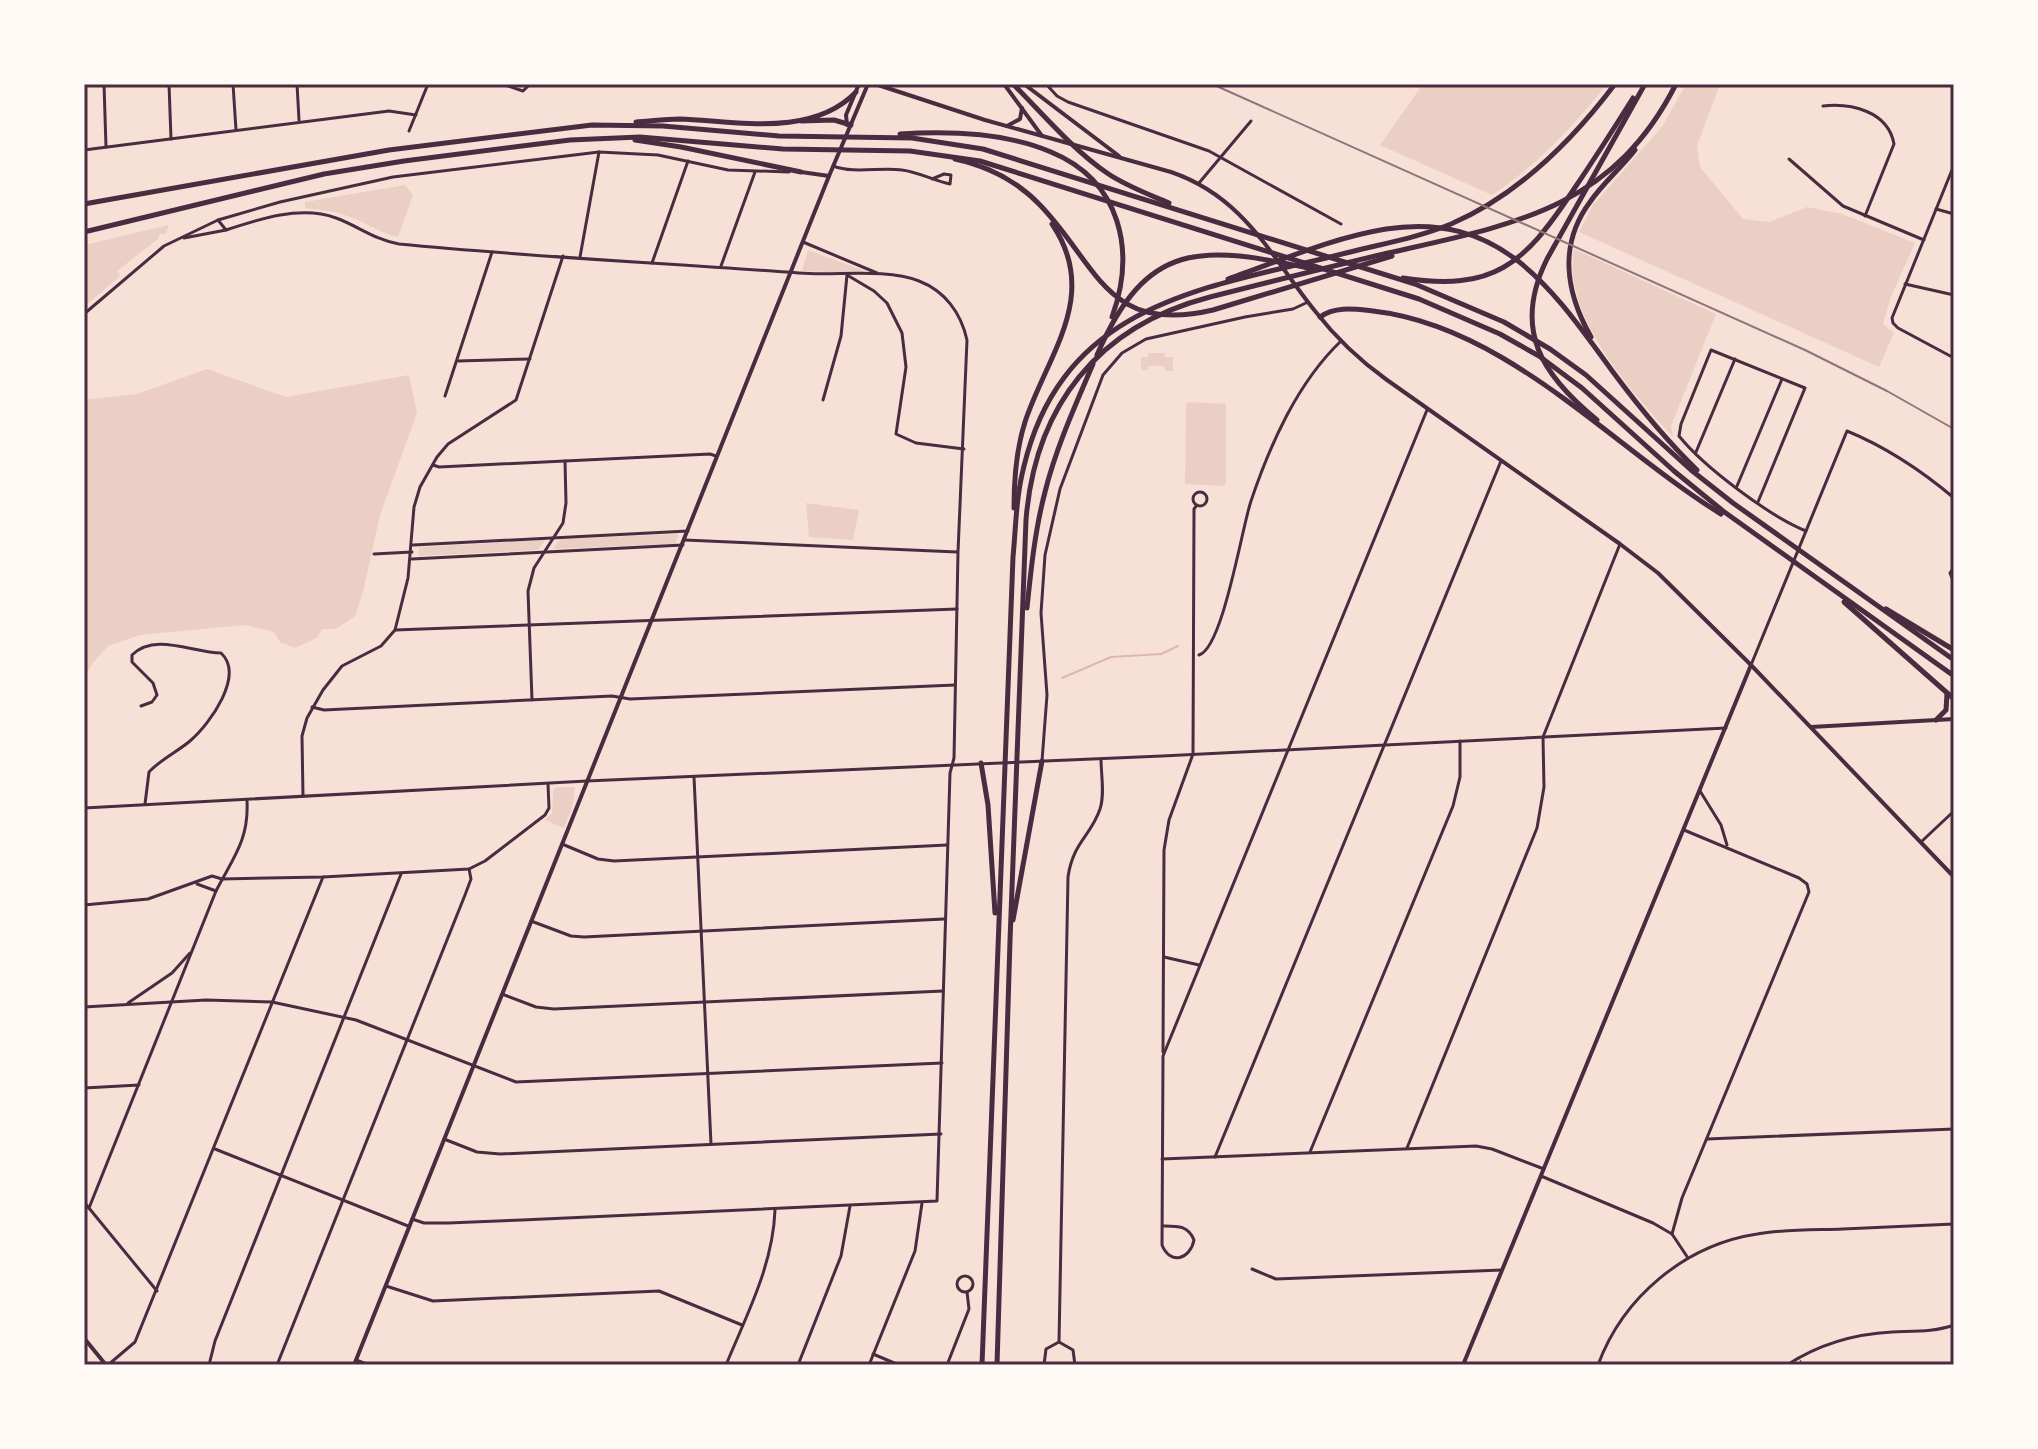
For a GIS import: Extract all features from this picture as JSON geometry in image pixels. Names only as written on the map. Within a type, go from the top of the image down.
[{"type":"highway","points":[[1013,84],[1095,164],[1134,188],[1195,215]]},
{"type":"highway","points":[[1193,292],[1436,229],[1484,207],[1548,159],[1580,127],[1615,84]]},
{"type":"highway","points":[[1627,445],[1556,383],[1542,359],[1532,310],[1535,288],[1549,254],[1644,84]]},
{"type":"highway","points":[[1384,274],[1449,282],[1479,278],[1517,259],[1538,240],[1644,84]]},
{"type":"highway","points":[[1603,359],[1581,320],[1571,294],[1568,271],[1571,241],[1588,204],[1638,145],[1676,84]]},
{"type":"highway","points":[[778,123],[822,113],[840,105],[856,92]]},
{"type":"highway","points":[[84,204],[389,150],[592,125],[670,119],[778,123],[834,120],[848,125]]},
{"type":"highway","points":[[997,1365],[1026,529],[1032,476],[1052,417],[1082,373],[1121,337],[1168,311],[1193,302],[1519,221],[1560,204],[1611,169],[1653,123]]},
{"type":"highway","points":[[592,125],[663,126],[779,136],[930,139],[983,149],[1384,274],[1473,306],[1542,344],[1593,381],[1733,503],[1954,660]]},
{"type":"highway","points":[[867,137],[922,133],[967,135],[1015,141],[1044,149],[1067,160],[1092,180],[1109,202],[1118,223],[1124,255],[1122,285],[1106,334],[1054,459],[1039,515],[1022,645]]},
{"type":"highway","points":[[614,137],[681,147],[801,172]]},
{"type":"highway","points":[[84,232],[359,168],[544,142],[614,137],[676,139],[774,149],[919,152],[954,155],[989,163],[1460,314],[1539,356],[1582,388],[1688,483],[1751,532],[1954,676]]},
{"type":"highway","points":[[919,152],[959,160],[1014,183],[1044,210],[1091,274],[1122,300],[1152,313],[1187,315],[1221,308],[1442,241]]},
{"type":"highway","points":[[982,1365],[1015,479],[1020,441],[1030,409],[1064,331],[1072,297],[1067,254],[1044,210]]},
{"type":"highway","points":[[1013,557],[1023,468],[1041,418],[1059,387],[1094,346],[1121,325],[1160,303],[1339,240],[1402,228],[1448,229],[1496,245],[1524,263],[1541,279],[1675,447],[1733,503]]},
{"type":"highway","points":[[1106,334],[1133,291],[1159,269],[1186,258],[1216,254],[1243,255],[1358,279]]},
{"type":"highway","points":[[1320,317],[1335,309],[1381,312],[1426,322],[1460,334],[1508,361],[1690,493],[1751,532]]},
{"type":"highway","points":[[1824,584],[1954,699]]},
{"type":"highway","points":[[1848,586],[1954,650]]},
{"type":"highway","points":[[1936,720],[1946,710],[1947,693]]},
{"type":"highway","points":[[1010,941],[1042,761]]},
{"type":"highway","points":[[981,763],[988,805],[997,940]]},
{"type":"main road","points":[[848,125],[846,115],[859,84]]},
{"type":"main road","points":[[355,1362],[653,621],[848,125],[868,84]]},
{"type":"main road","points":[[875,84],[1199,183],[1239,212],[1341,341],[1372,369],[1658,573],[1751,665],[1954,877]]},
{"type":"main road","points":[[1004,84],[1042,136]]},
{"type":"main road","points":[[1024,84],[1105,148],[1124,159]]},
{"type":"main road","points":[[1006,126],[1019,120],[1023,113],[1021,105]]},
{"type":"main road","points":[[801,172],[829,176]]},
{"type":"main road","points":[[1463,1365],[1751,665]]},
{"type":"main road","points":[[1811,727],[1954,719]]},
{"type":"main road","points":[[84,1338],[107,1365]]},
{"type":"street","points":[[104,84],[106,147]]},
{"type":"street","points":[[169,84],[171,139]]},
{"type":"street","points":[[233,84],[236,130]]},
{"type":"street","points":[[297,84],[299,122]]},
{"type":"street","points":[[409,131],[428,84]]},
{"type":"street","points":[[502,84],[523,91],[530,84]]},
{"type":"street","points":[[1046,84],[1068,102],[1220,157],[1341,224]]},
{"type":"street","points":[[1823,106],[1853,106],[1871,114],[1885,125],[1893,137],[1894,144],[1865,216]]},
{"type":"street","points":[[84,150],[389,111],[416,115]]},
{"type":"street","points":[[1199,183],[1251,121]]},
{"type":"street","points":[[84,314],[129,274],[176,240],[218,220],[280,202],[393,177],[599,152],[643,153],[716,168],[755,172],[801,172]]},
{"type":"street","points":[[580,257],[599,152]]},
{"type":"street","points":[[1789,159],[1843,206],[1924,240]]},
{"type":"street","points":[[652,263],[688,161]]},
{"type":"street","points":[[833,165],[846,170],[899,169],[932,179]]},
{"type":"street","points":[[1954,165],[1893,313],[1893,323],[1954,358]]},
{"type":"street","points":[[721,267],[755,172]]},
{"type":"street","points":[[1936,209],[1954,214]]},
{"type":"street","points":[[176,240],[273,217],[313,214],[334,217],[388,242],[492,252],[911,278],[945,297],[960,318],[968,350],[947,845],[937,1201],[448,1223],[424,1223],[412,1219]]},
{"type":"street","points":[[218,220],[226,230]]},
{"type":"street","points":[[802,242],[880,275]]},
{"type":"street","points":[[445,396],[492,252]]},
{"type":"street","points":[[303,796],[302,736],[312,707],[342,666],[381,646],[395,630],[412,559],[417,496],[433,465],[454,439],[514,403],[563,256]]},
{"type":"street","points":[[823,400],[841,336],[847,275]]},
{"type":"street","points":[[847,275],[887,303],[902,333],[905,380],[895,432],[902,439],[916,443],[964,449]]},
{"type":"street","points":[[1905,284],[1954,295]]},
{"type":"street","points":[[1042,761],[1047,695],[1041,600],[1047,543],[1060,489],[1103,375],[1125,351],[1149,338],[1291,310],[1308,302]]},
{"type":"street","points":[[1199,655],[1208,649],[1228,599],[1252,498],[1281,428],[1300,394],[1341,341]]},
{"type":"street","points":[[1758,502],[1805,388],[1711,350],[1679,432],[1681,438],[1737,487],[1758,502],[1806,533]]},
{"type":"street","points":[[456,361],[530,359]]},
{"type":"street","points":[[1695,453],[1735,359]]},
{"type":"street","points":[[1737,487],[1782,379]]},
{"type":"street","points":[[1163,1056],[1427,408]]},
{"type":"street","points":[[1751,665],[1847,431],[1921,473],[1954,498]]},
{"type":"street","points":[[433,465],[710,454],[718,457]]},
{"type":"street","points":[[532,700],[529,580],[563,523],[565,461]]},
{"type":"street","points":[[1215,1157],[1501,461]]},
{"type":"street","points":[[1162,1226],[1184,1227],[1191,1232],[1194,1240],[1188,1255],[1181,1258],[1167,1255],[1162,1245],[1162,1226],[1162,1159],[1164,957],[1166,838],[1193,754],[1194,509],[1197,505]]},
{"type":"street","points":[[413,545],[688,531]]},
{"type":"street","points":[[412,559],[684,543],[958,552]]},
{"type":"street","points":[[1407,1148],[1537,828],[1544,787],[1543,737],[1620,544]]},
{"type":"street","points":[[374,554],[412,552]]},
{"type":"street","points":[[1954,567],[1950,573],[1954,583]]},
{"type":"street","points":[[395,630],[957,609]]},
{"type":"street","points":[[141,706],[154,701],[157,695],[153,683],[132,662],[132,655],[142,647],[162,644],[221,653],[229,663],[229,684],[198,733],[149,772],[145,805]]},
{"type":"street","points":[[312,707],[324,710],[532,700],[646,699],[955,685]]},
{"type":"street","points":[[84,808],[587,781],[1726,728]]},
{"type":"street","points":[[1310,1152],[1453,806],[1460,777],[1460,741]]},
{"type":"street","points":[[1059,1342],[1068,887],[1075,851],[1102,804],[1101,759]]},
{"type":"street","points":[[694,777],[711,1145]]},
{"type":"street","points":[[84,905],[148,899],[197,884],[212,876],[222,879],[323,877],[469,869],[485,861],[545,815],[549,808],[548,783]]},
{"type":"street","points":[[1700,791],[1721,825],[1726,846]]},
{"type":"street","points":[[89,1208],[216,891],[244,836],[247,801]]},
{"type":"street","points":[[1921,842],[1954,811]]},
{"type":"street","points":[[1672,1234],[1682,1198],[1809,892],[1807,884],[1799,878],[1684,830]]},
{"type":"street","points":[[562,844],[605,860],[947,845]]},
{"type":"street","points":[[277,1365],[471,879],[469,869]]},
{"type":"street","points":[[209,1365],[215,1341],[401,874]]},
{"type":"street","points":[[107,1365],[134,1343],[323,877]]},
{"type":"street","points":[[197,884],[216,891]]},
{"type":"street","points":[[531,921],[579,937],[946,919]]},
{"type":"street","points":[[125,1005],[172,973],[192,950]]},
{"type":"street","points":[[1164,957],[1199,965]]},
{"type":"street","points":[[502,994],[548,1009],[944,991]]},
{"type":"street","points":[[84,1007],[219,1000],[272,1002],[344,1017],[516,1082],[942,1063]]},
{"type":"street","points":[[84,1088],[139,1085]]},
{"type":"street","points":[[1707,1139],[1954,1129]]},
{"type":"street","points":[[444,1139],[477,1152],[495,1154],[941,1134]]},
{"type":"street","points":[[1162,1159],[1476,1146],[1544,1169]]},
{"type":"street","points":[[215,1149],[409,1227]]},
{"type":"street","points":[[1541,1176],[1653,1223],[1672,1234],[1688,1258]]},
{"type":"street","points":[[84,1202],[157,1291]]},
{"type":"street","points":[[869,1365],[915,1251],[922,1203]]},
{"type":"street","points":[[798,1365],[841,1256],[850,1206]]},
{"type":"street","points":[[726,1365],[769,1260],[775,1209]]},
{"type":"street","points":[[1598,1365],[1610,1339],[1635,1302],[1661,1277],[1688,1258],[1722,1243],[1756,1234],[1954,1224]]},
{"type":"street","points":[[1252,1269],[1276,1279],[1502,1270]]},
{"type":"street","points":[[962,1276],[972,1280],[973,1286],[967,1292],[957,1287],[962,1276]]},
{"type":"street","points":[[386,1286],[419,1298],[440,1301],[659,1291],[742,1325]]},
{"type":"street","points":[[947,1365],[969,1309],[967,1292]]},
{"type":"street","points":[[1787,1365],[1799,1357],[1848,1338],[1938,1330],[1954,1325]]},
{"type":"street","points":[[1044,1365],[1046,1349],[1059,1342]]},
{"type":"street","points":[[1059,1342],[1073,1350],[1075,1365]]},
{"type":"street","points":[[873,1354],[899,1365]]},
{"type":"street","points":[[355,1362],[369,1365]]},
{"type":"lane","points":[[1799,1357],[1803,1365]]},
{"type":"shaded area","points":[[1429,84],[1607,84],[1554,144],[1492,195],[1380,145],[1420,88]]},
{"type":"shaded area","points":[[1686,84],[1720,84],[1697,146],[1700,167],[1743,219],[1769,222],[1807,207],[1842,214],[1915,243],[1890,299],[1883,324],[1894,333],[1879,367],[1579,232],[1593,205],[1662,127]]},
{"type":"shaded area","points":[[405,185],[413,195],[398,237],[344,215],[305,208],[305,202]]},
{"type":"shaded area","points":[[169,225],[165,234],[160,234],[158,239],[117,271],[120,276],[84,307],[84,245]]},
{"type":"shaded area","points":[[1574,249],[1716,314],[1671,426],[1673,437],[1620,375],[1589,326],[1578,300],[1573,275]]},
{"type":"shaded area","points":[[808,250],[865,271],[865,273],[802,271]]},
{"type":"shaded area","points":[[1148,353],[1165,353],[1165,357],[1173,357],[1173,371],[1165,371],[1164,366],[1149,366],[1148,370],[1141,370],[1141,357],[1148,357]]},
{"type":"shaded area","points":[[207,369],[286,397],[409,375],[417,413],[380,515],[355,616],[336,629],[322,629],[317,638],[295,648],[280,642],[274,632],[245,625],[140,635],[108,646],[84,679],[84,400],[137,394]]},
{"type":"shaded area","points":[[1188,402],[1226,404],[1226,484],[1223,486],[1185,484]]},
{"type":"shaded area","points":[[806,503],[859,510],[853,540],[809,537]]},
{"type":"shaded area","points":[[679,534],[675,544],[553,549],[560,539]]},
{"type":"shaded area","points":[[545,540],[538,550],[419,556],[419,547]]},
{"type":"shaded area","points":[[556,787],[575,787],[572,808],[564,828],[545,820],[552,813],[553,790]]},
{"type":"waterway","points":[[1062,678],[1111,657],[1161,654],[1178,646]]},
{"type":"railway","points":[[1212,84],[1805,350],[1954,429]]}]
